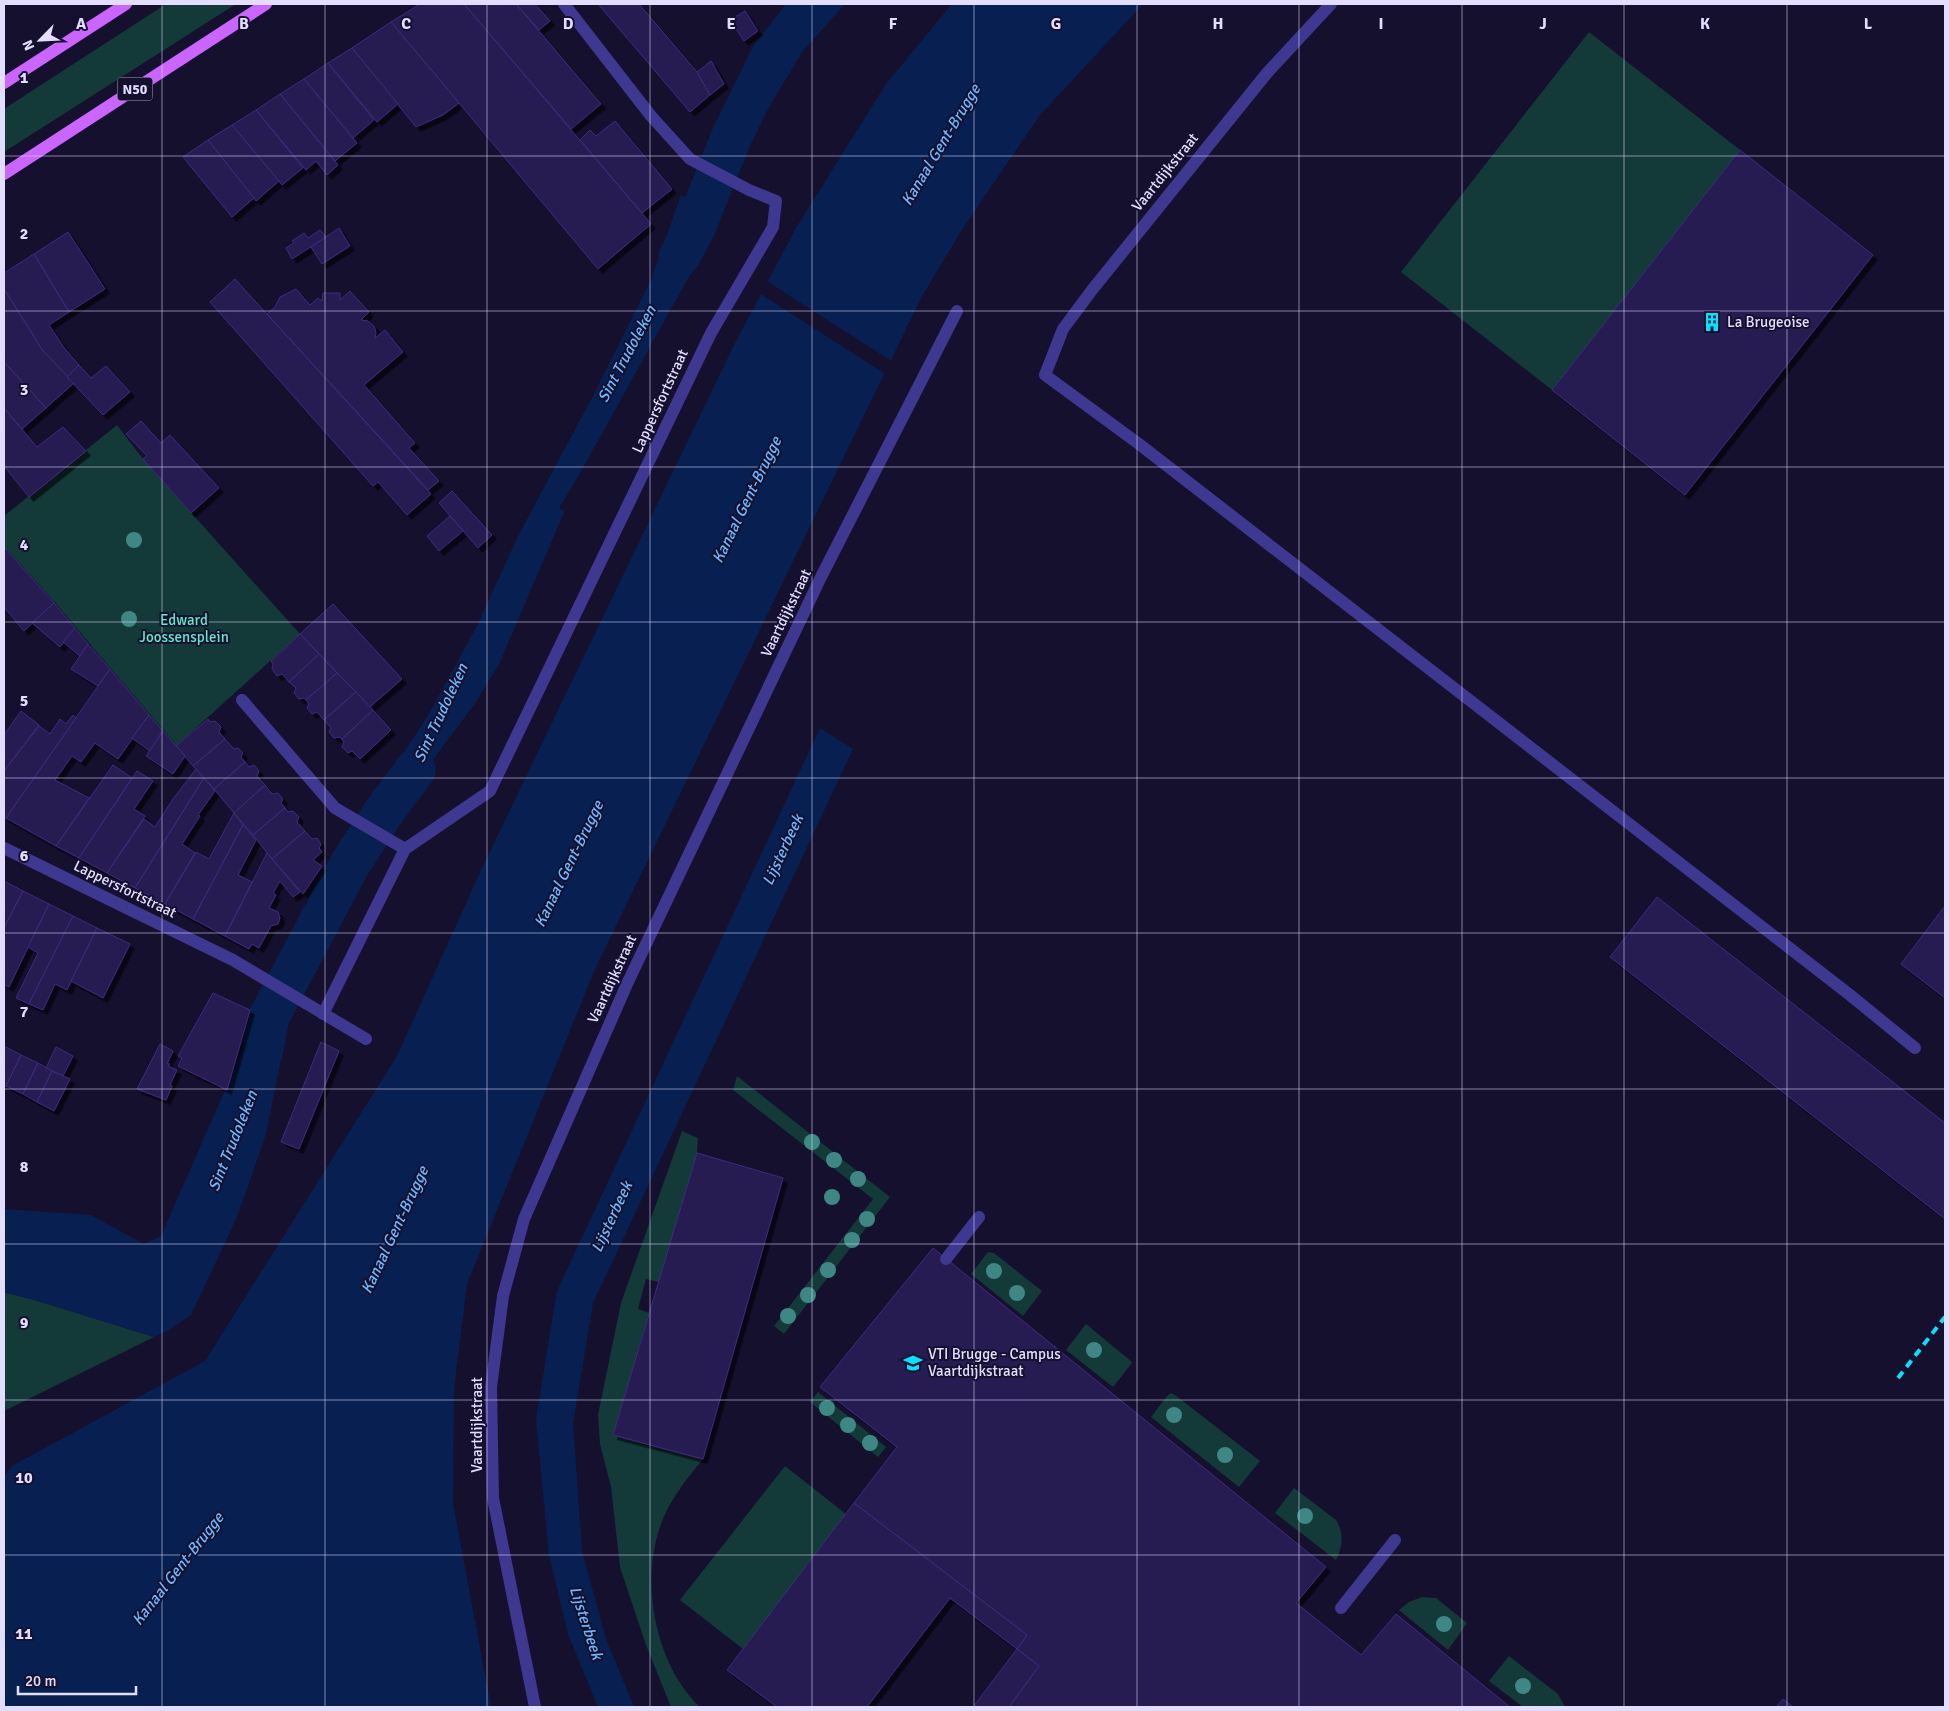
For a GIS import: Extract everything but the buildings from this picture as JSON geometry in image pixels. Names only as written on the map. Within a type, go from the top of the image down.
[{"type":"main road","points":[[4,83],[126,4]]},
{"type":"main road","name":"N50","points":[[4,174],[266,4]]},
{"type":"street","name":"Lappersfortstraat","points":[[405,849],[490,791],[711,333],[773,227],[776,201],[730,180],[690,158],[651,116],[564,4]]},
{"type":"street","name":"Vaartdijkstraat","points":[[1331,4],[1267,73],[1092,290],[1063,329],[1045,375],[1139,444],[1850,995],[1915,1048]]},
{"type":"street","name":"Vaartdijkstraat","points":[[535,1707],[493,1489],[491,1388],[503,1296],[524,1220],[631,975],[821,576],[957,311]]},
{"type":"street","points":[[242,700],[336,808],[405,849],[323,1014]]},
{"type":"street","name":"Lappersfortstraat","points":[[4,848],[233,960],[366,1039]]},
{"type":"street","points":[[946,1259],[978,1217]]},
{"type":"street","points":[[1342,1608],[1395,1540]]},
{"type":"green space","points":[[166,4],[236,4],[4,152],[4,109]]},
{"type":"green space","points":[[1589,32],[1740,150],[1552,390],[1401,272]]},
{"type":"green space","name":"Edward Joossensplein","points":[[117,425],[143,459],[300,634],[176,746],[54,602],[4,547],[4,516]]},
{"type":"green space","points":[[737,1076],[890,1197],[784,1334],[774,1326],[873,1199],[733,1090]]},
{"type":"green space","points":[[682,1131],[698,1138],[697,1153],[659,1282],[646,1279],[638,1309],[649,1313],[613,1435],[703,1459],[677,1493],[662,1520],[654,1552],[652,1576],[652,1600],[663,1648],[672,1670],[685,1690],[700,1707],[671,1707],[646,1645],[620,1567],[611,1487],[600,1444],[598,1415],[621,1303]]},
{"type":"green space","points":[[988,1252],[994,1253],[1042,1291],[1023,1316],[971,1274]]},
{"type":"green space","points":[[4,1292],[38,1301],[154,1337],[4,1411]]},
{"type":"green space","points":[[1086,1324],[1132,1362],[1113,1387],[1066,1350]]},
{"type":"green space","points":[[818,1392],[886,1447],[878,1457],[810,1402]]},
{"type":"green space","points":[[1171,1393],[1260,1461],[1239,1487],[1151,1417]]},
{"type":"green space","points":[[785,1466],[846,1514],[743,1649],[680,1600]]},
{"type":"green space","points":[[1294,1488],[1336,1520],[1342,1540],[1336,1560],[1275,1513]]},
{"type":"green space","points":[[1422,1597],[1436,1598],[1467,1623],[1448,1650],[1399,1610],[1409,1602]]},
{"type":"green space","points":[[1509,1656],[1558,1694],[1565,1707],[1523,1707],[1489,1681]]},
{"type":"water","points":[[796,4],[845,4],[802,52],[747,144],[717,128],[754,51],[777,21]]},
{"type":"water","name":"Kanaal Gent-Brugge","points":[[952,4],[1143,4],[1040,115],[963,228],[921,298],[595,969],[467,1284],[454,1388],[453,1503],[491,1707],[4,1707],[4,1477],[12,1466],[205,1361],[397,1056],[482,868],[734,345],[796,228],[886,84]]},
{"type":"water","points":[[681,195],[718,216],[703,251],[584,466],[499,664],[474,705],[425,770],[391,823],[372,807],[375,797],[427,717],[476,628],[518,536],[593,396],[651,280]]},
{"type":"water","name":"Lijsterbeek","points":[[820,728],[853,749],[593,1303],[573,1423],[582,1551],[606,1639],[634,1707],[598,1707],[568,1634],[549,1555],[536,1419],[557,1291]]},
{"type":"water","points":[[356,834],[378,848],[300,986],[278,974]]},
{"type":"water","points":[[262,993],[291,1009],[266,1134],[237,1217],[191,1315],[169,1330],[154,1337],[4,1292],[4,1209],[91,1215],[144,1244],[161,1236],[240,1056]]},
{"type":"pier","points":[[765,280],[893,362],[887,375],[759,293]]},
{"type":"pier","points":[[627,394],[587,468],[567,513],[559,508]]},
{"type":"waterway","name":"Sint Trudoleken","points":[[679,257],[695,228],[731,138],[770,58],[812,4]]},
{"type":"waterway","name":"Sint Trudoleken","points":[[262,1054],[269,1017],[350,864],[385,810],[415,770]]},
{"type":"railway","points":[[1898,1378],[1945,1317]]},
{"type":"place","name":"La Brugeoise","points":[[1712,322]]},
{"type":"place","name":"VTI Brugge - Campus Vaartdijkstraat","points":[[913,1363]]}]
